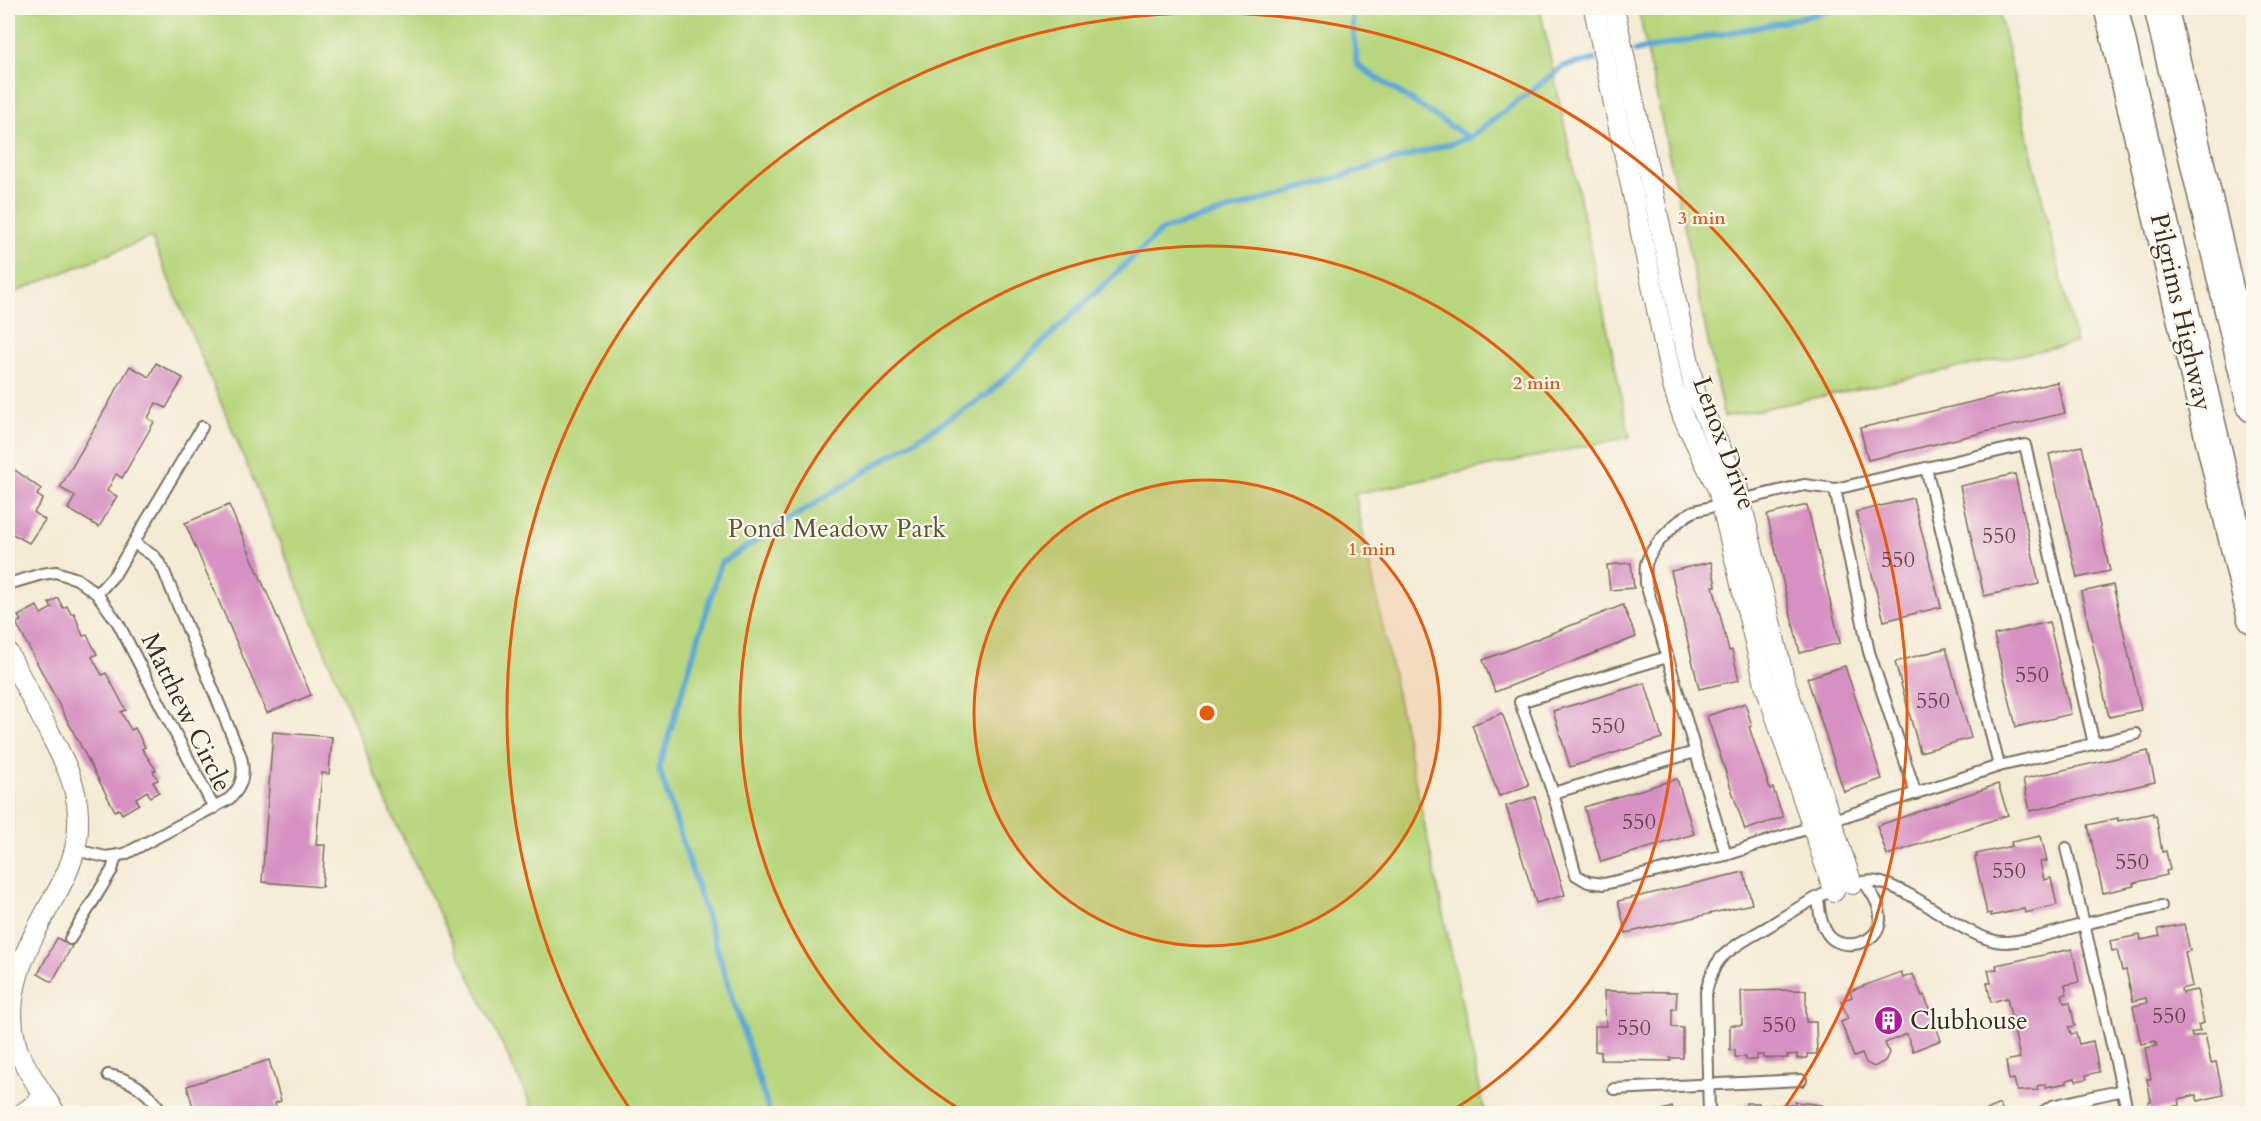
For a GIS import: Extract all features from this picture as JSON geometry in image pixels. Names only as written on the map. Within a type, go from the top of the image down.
[{"type":"highway","name":"Pilgrims Highway","points":[[2112,8],[2253,617]]},
{"type":"highway","name":"Pilgrims Highway","points":[[2161,8],[2253,406]]},
{"type":"street","name":"Lenox Drive","points":[[1594,8],[1661,279]]},
{"type":"street","name":"Lenox Drive","points":[[1614,8],[1661,279],[1678,402],[1683,417],[1713,477],[1732,501],[1784,679],[1821,824],[1842,889]]},
{"type":"street","points":[[8,653],[72,779],[78,814],[75,850],[68,872],[24,955],[13,985],[9,1006],[12,1029],[19,1053],[56,1113]]},
{"type":"street","points":[[22,1113],[45,1097]]},
{"type":"lane","points":[[97,594],[111,580],[202,427]]},
{"type":"lane","points":[[1726,855],[1646,584],[1646,564],[1654,548],[1683,516],[1694,511],[1804,485],[1835,489],[2025,445],[2094,744]]},
{"type":"lane","points":[[1926,468],[1999,766]]},
{"type":"lane","points":[[1835,489],[1869,652],[1916,794]]},
{"type":"lane","points":[[134,543],[155,557],[163,569],[241,757],[243,773],[240,787],[229,800],[214,808]]},
{"type":"lane","name":"Matthew Circle","points":[[8,584],[56,572],[70,575],[97,594],[118,623],[214,808],[135,851],[116,856],[75,850]]},
{"type":"lane","points":[[1667,657],[1520,702],[1553,793],[1576,875],[1588,882],[1604,884],[1726,855],[1999,766],[2136,734]]},
{"type":"lane","points":[[1553,793],[1695,752]]},
{"type":"lane","points":[[2066,848],[2128,1113]]},
{"type":"lane","points":[[70,939],[112,870],[116,856]]},
{"type":"lane","points":[[1709,1113],[1706,993],[1710,975],[1720,960],[1737,945],[1842,889],[1879,882],[1895,888],[1996,942],[2014,942],[2161,906]]},
{"type":"lane","points":[[1842,889],[1876,900],[1880,922],[1876,931],[1868,939],[1857,944],[1844,945],[1834,942],[1826,932],[1821,920],[1842,889]]},
{"type":"lane","points":[[108,1075],[127,1080],[146,1092],[163,1113]]},
{"type":"lane","points":[[1614,1089],[1801,1080]]},
{"type":"lane","points":[[2040,1113],[2052,1106],[2123,1090]]},
{"type":"green space","name":"Pond Meadow Park","points":[[8,8],[1540,8],[1630,437],[1355,494],[1485,1113],[535,1113],[391,813],[151,237],[8,295]]},
{"type":"green space","points":[[1638,8],[1998,8],[2076,343],[1724,417]]},
{"type":"building","points":[[156,363],[183,378],[166,408],[156,403],[148,418],[154,422],[122,478],[116,474],[107,491],[117,496],[99,527],[68,509],[75,496],[60,488],[130,366],[149,377]]},
{"type":"building","points":[[2057,382],[2065,413],[1868,460],[1860,428]]},
{"type":"building","points":[[2082,446],[2110,571],[2077,578],[2049,454]]},
{"type":"building","points":[[8,465],[41,489],[37,495],[43,499],[34,512],[45,520],[29,543],[9,532],[8,535]]},
{"type":"building","points":[[2015,474],[2039,584],[1984,596],[1960,486]]},
{"type":"building","points":[[1913,498],[1941,607],[1884,621],[1856,512]]},
{"type":"building","points":[[229,505],[311,695],[267,713],[185,523]]},
{"type":"building","points":[[1807,505],[1840,643],[1800,653],[1767,515]]},
{"type":"building","points":[[1711,562],[1716,586],[1713,586],[1729,651],[1732,650],[1739,680],[1699,689],[1671,571]]},
{"type":"building","points":[[1631,563],[1634,588],[1610,590],[1607,565]]},
{"type":"building","points":[[2113,585],[2141,710],[2109,717],[2081,592]]},
{"type":"building","points":[[58,598],[63,608],[67,606],[71,614],[74,613],[83,636],[87,635],[97,654],[92,657],[102,675],[106,673],[126,710],[121,712],[131,730],[135,728],[145,747],[142,749],[156,770],[153,771],[158,780],[153,782],[159,792],[150,797],[147,791],[136,798],[139,804],[122,814],[119,809],[115,811],[16,623],[21,621],[18,616],[37,606],[41,614],[52,608],[49,603]]},
{"type":"building","points":[[1623,605],[1636,637],[1495,692],[1483,660]]},
{"type":"building","points":[[2049,622],[2071,714],[2016,727],[1994,635]]},
{"type":"building","points":[[1946,648],[1971,738],[1920,752],[1895,662]]},
{"type":"building","points":[[1845,666],[1882,779],[1844,792],[1807,678]]},
{"type":"building","points":[[1645,683],[1662,738],[1570,767],[1553,711]]},
{"type":"building","points":[[1745,703],[1752,726],[1749,727],[1770,789],[1773,788],[1783,817],[1745,830],[1707,716]]},
{"type":"building","points":[[1502,713],[1529,785],[1499,796],[1472,725]]},
{"type":"building","points":[[273,732],[332,737],[329,774],[322,773],[316,845],[325,845],[322,887],[262,882]]},
{"type":"building","points":[[2148,751],[2155,782],[2030,811],[2023,779]]},
{"type":"building","points":[[1677,779],[1694,834],[1601,862],[1584,807]]},
{"type":"building","points":[[1998,784],[2008,815],[1887,855],[1877,826]]},
{"type":"building","points":[[1535,797],[1565,895],[1536,903],[1506,806]]},
{"type":"building","points":[[2153,813],[2153,816],[2156,815],[2162,852],[2166,851],[2170,870],[2166,871],[2167,875],[2103,893],[2088,825]]},
{"type":"building","points":[[2041,836],[2047,861],[2040,862],[2044,880],[2051,878],[2057,905],[2025,913],[2024,909],[1991,916],[1991,913],[1987,914],[1976,854],[2012,846],[2011,842]]},
{"type":"building","points":[[1744,872],[1752,904],[1626,933],[1618,901]]},
{"type":"building","points":[[2184,924],[2190,951],[2185,952],[2192,986],[2181,989],[2182,993],[2197,990],[2204,1023],[2198,1025],[2200,1031],[2191,1033],[2192,1037],[2205,1034],[2211,1063],[2216,1062],[2223,1095],[2198,1101],[2196,1095],[2179,1099],[2180,1105],[2150,1112],[2148,1102],[2151,1101],[2147,1079],[2151,1079],[2145,1048],[2157,1046],[2155,1041],[2141,1044],[2133,1006],[2147,1003],[2146,998],[2133,1001],[2126,970],[2122,971],[2117,950],[2112,951],[2110,941],[2140,935],[2141,940],[2160,936],[2158,929]]},
{"type":"building","points":[[57,938],[72,946],[52,982],[38,974]]},
{"type":"building","points":[[2072,949],[2079,982],[2065,985],[2067,994],[2062,995],[2064,1003],[2070,1002],[2075,1026],[2069,1027],[2071,1034],[2076,1033],[2079,1044],[2093,1041],[2099,1072],[2086,1075],[2087,1079],[2076,1081],[2075,1078],[2067,1080],[2067,1083],[2037,1086],[2038,1090],[2017,1091],[2014,1079],[2009,1080],[2006,1061],[2020,1058],[2007,998],[1991,1002],[1987,983],[1991,983],[1988,970],[1997,969],[1996,965]]},
{"type":"building","name":"Clubhouse","points":[[1901,972],[1903,978],[1913,974],[1922,996],[1924,995],[1941,1040],[1913,1051],[1907,1034],[1885,1043],[1889,1053],[1885,1061],[1874,1067],[1866,1063],[1862,1054],[1854,1057],[1841,1022],[1848,1019],[1841,1001],[1852,997],[1850,991]]},
{"type":"building","points":[[1806,990],[1806,1022],[1816,1022],[1817,1054],[1807,1054],[1807,1058],[1797,1059],[1797,1054],[1787,1055],[1788,1058],[1763,1058],[1763,1055],[1757,1055],[1757,1060],[1735,1057],[1735,1050],[1730,1051],[1730,1025],[1742,1025],[1741,991]]},
{"type":"building","points":[[1604,991],[1677,992],[1676,1009],[1672,1009],[1672,1027],[1683,1028],[1683,1058],[1670,1058],[1671,1061],[1601,1060],[1601,1052],[1595,1051],[1595,1026],[1606,1026]]},
{"type":"building","points":[[269,1060],[281,1101],[275,1103],[278,1114],[195,1114],[187,1086]]},
{"type":"building","points":[[1795,1102],[1822,1105],[1822,1114],[1736,1114],[1736,1108],[1746,1107],[1746,1103],[1759,1103],[1759,1106],[1795,1105]]},
{"type":"building","points":[[1999,1104],[2004,1114],[1989,1114],[1987,1110]]},
{"type":"building","points":[[1672,1107],[1673,1111],[1680,1109],[1681,1114],[1650,1114]]},
{"type":"waterway","points":[[1351,8],[1357,65],[1469,138]]},
{"type":"waterway","points":[[1635,51],[1783,22],[1838,8]]},
{"type":"waterway","points":[[770,1114],[659,768],[721,563],[988,394],[1162,230],[1469,138],[1564,66],[1594,60]]},
{"type":"place","name":"Clubhouse","points":[[1889,1020]]}]
